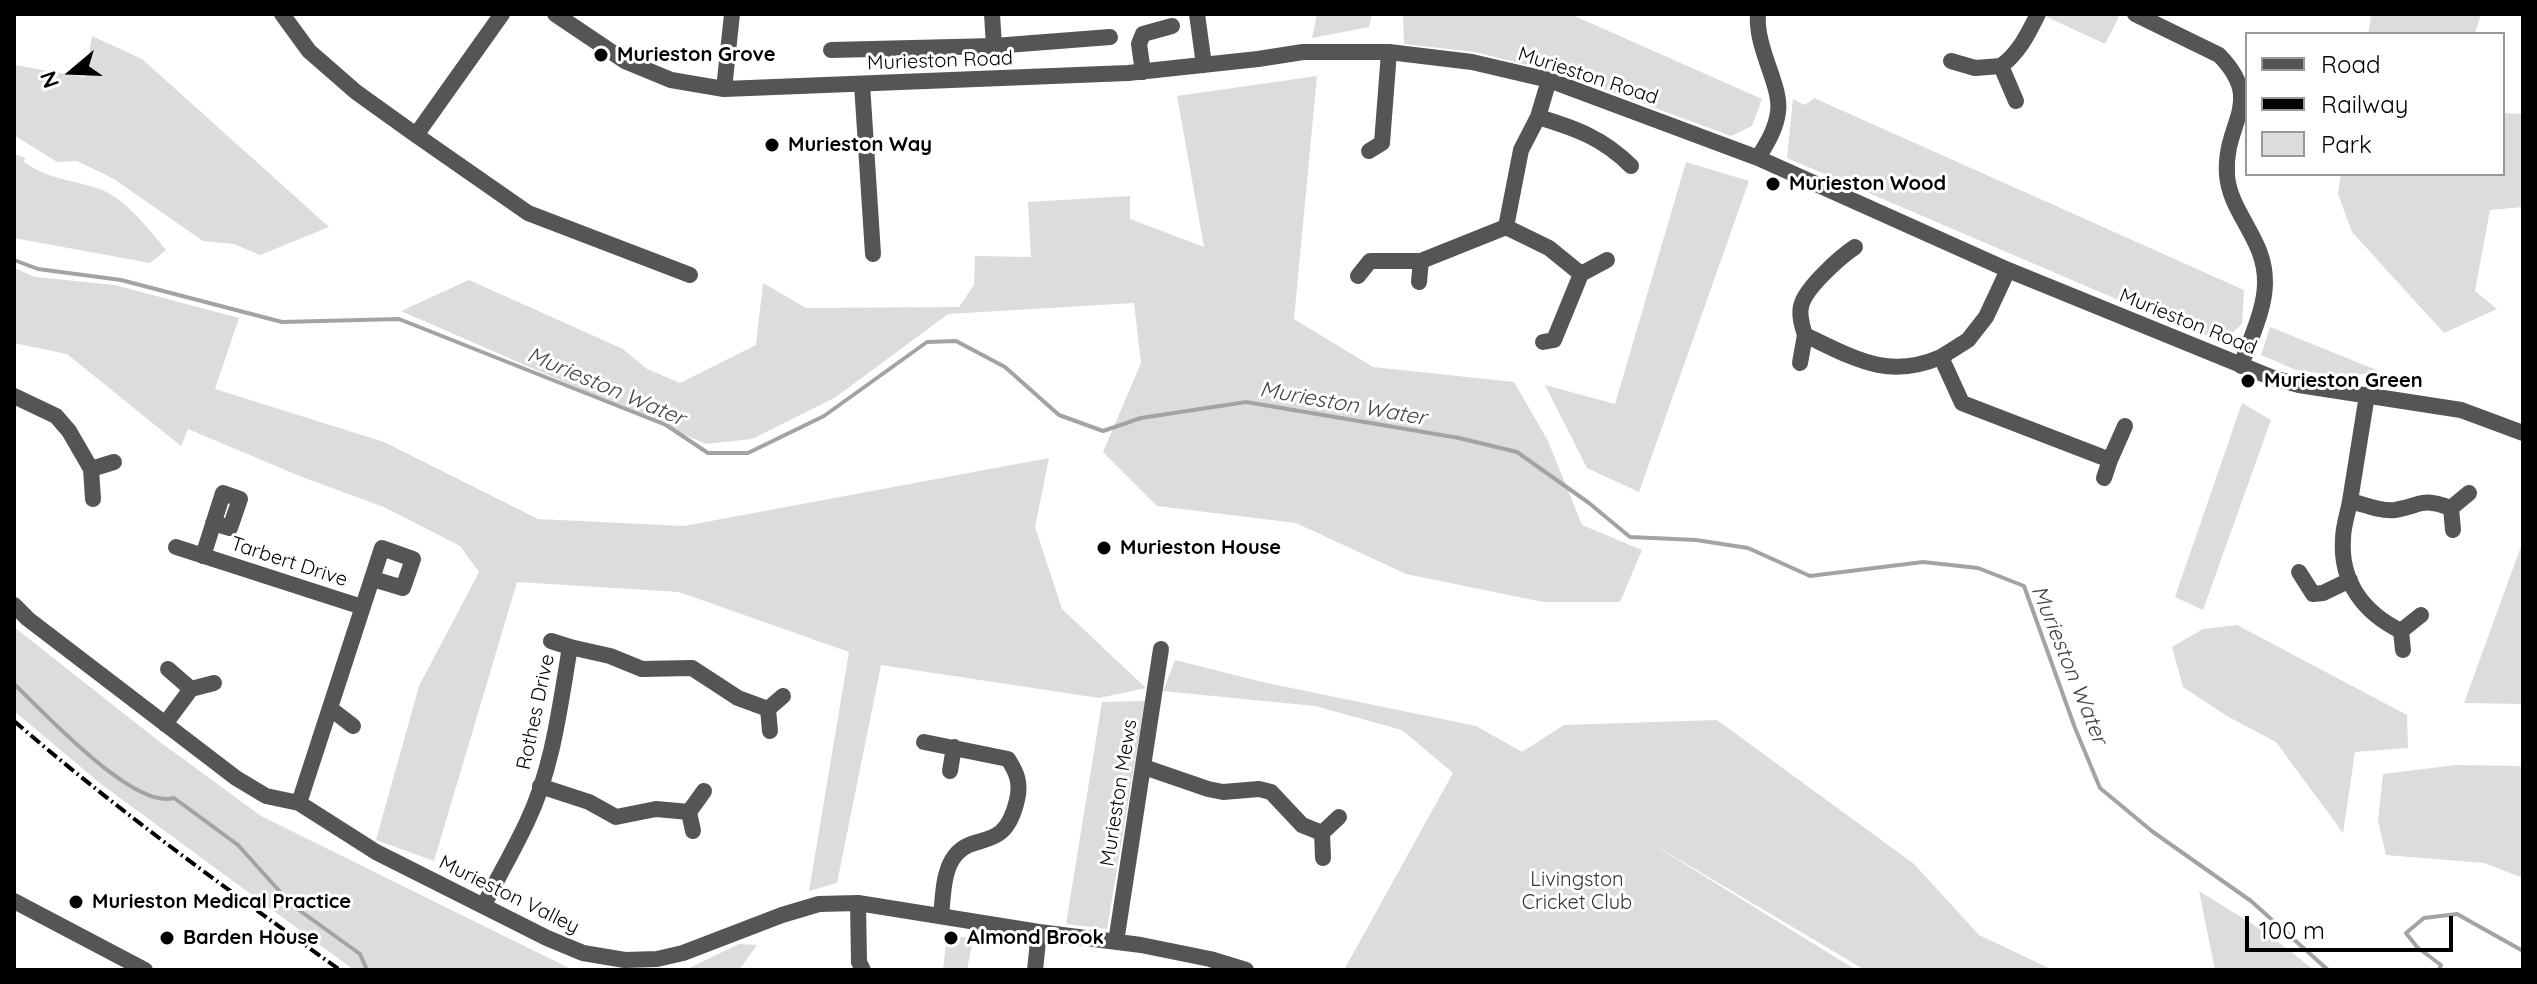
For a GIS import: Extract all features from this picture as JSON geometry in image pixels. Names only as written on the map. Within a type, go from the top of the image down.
[{"type":"street","points":[[282,14],[309,51],[356,92],[528,213],[681,266]]},
{"type":"street","points":[[416,135],[502,14]]},
{"type":"street","name":"Murieston Road","points":[[555,14],[625,61],[671,80],[724,89],[1143,72],[1303,52],[1389,52],[1472,62],[1549,80],[1758,158],[2008,270],[2241,366],[2299,385],[2461,410],[2523,433]]},
{"type":"street","points":[[724,89],[732,14]]},
{"type":"street","points":[[992,14],[994,46]]},
{"type":"street","points":[[1197,14],[1204,65]]},
{"type":"street","points":[[1758,14],[1759,37],[1779,109],[1774,131],[1758,158]]},
{"type":"street","points":[[1951,61],[1975,68],[2001,66],[2012,58],[2027,37],[2038,14]]},
{"type":"street","points":[[2135,14],[2219,55],[2230,65],[2241,88],[2241,109],[2227,154],[2228,185],[2260,249],[2265,287],[2241,366]]},
{"type":"street","points":[[1143,72],[1139,44],[1143,34],[1172,26]]},
{"type":"street","points":[[831,50],[994,46],[1110,37]]},
{"type":"street","points":[[1381,149],[1389,52]]},
{"type":"street","points":[[2001,66],[2016,101]]},
{"type":"street","points":[[1506,227],[1521,150],[1538,117],[1549,80]]},
{"type":"street","points":[[862,84],[877,243]]},
{"type":"street","points":[[1538,117],[1622,146],[1631,166]]},
{"type":"street","points":[[1358,276],[1367,256],[1421,261],[1506,227],[1549,248],[1581,274]]},
{"type":"street","points":[[1800,363],[1805,335],[1801,323],[1802,304],[1843,249]]},
{"type":"street","points":[[1553,342],[1581,274],[1607,260]]},
{"type":"street","points":[[1419,282],[1421,261]]},
{"type":"street","points":[[1805,335],[1861,361],[1896,369],[1920,366],[1968,340],[1986,317],[2008,270]]},
{"type":"street","points":[[1941,357],[1962,403],[2110,460]]},
{"type":"street","points":[[2367,395],[2343,538],[2344,562],[2365,608],[2380,621],[2401,631]]},
{"type":"street","points":[[14,396],[56,416],[91,469],[93,499]]},
{"type":"street","points":[[2104,478],[2125,426]]},
{"type":"street","points":[[91,469],[114,462]]},
{"type":"street","points":[[2451,508],[2469,493]]},
{"type":"street","points":[[2350,501],[2384,510],[2430,501],[2451,508]]},
{"type":"street","points":[[2451,508],[2453,530]]},
{"type":"street","name":"Tarbert Drive","points":[[203,556],[213,523]]},
{"type":"street","name":"Tarbert Drive","points":[[176,547],[362,607]]},
{"type":"street","points":[[2299,572],[2313,594],[2323,593],[2350,580]]},
{"type":"street","name":"Tarbert Drive","points":[[299,803],[373,579]]},
{"type":"street","name":"Murieston Valley","points":[[14,605],[165,724],[266,796],[299,803],[376,852],[583,953],[625,960],[657,959],[683,953],[819,904],[858,903],[1116,942],[1210,959],[1246,970]]},
{"type":"street","points":[[2401,631],[2421,615]]},
{"type":"street","points":[[2401,631],[2403,650]]},
{"type":"street","name":"Rothes Drive","points":[[551,641],[610,656],[642,669],[692,668],[738,698],[768,709]]},
{"type":"street","name":"Rothes Drive","points":[[484,905],[528,821],[540,786],[570,647]]},
{"type":"street","name":"Murieston Mews","points":[[1116,942],[1161,649]]},
{"type":"street","points":[[168,669],[191,689]]},
{"type":"street","points":[[165,724],[191,689],[214,683]]},
{"type":"street","points":[[770,731],[768,709],[783,696]]},
{"type":"street","points":[[331,709],[353,726]]},
{"type":"street","points":[[924,742],[1008,759],[1018,774],[1019,791],[1012,821],[1007,828],[968,846],[953,857],[947,871],[941,916]]},
{"type":"street","points":[[950,771],[954,747]]},
{"type":"street","points":[[1144,767],[1223,792],[1259,789],[1271,792],[1302,825],[1322,833]]},
{"type":"street","name":"Rothes Drive","points":[[540,786],[589,802],[616,817],[656,809],[689,812]]},
{"type":"street","points":[[693,831],[689,812],[704,791]]},
{"type":"street","points":[[1323,858],[1322,833],[1339,817]]},
{"type":"street","points":[[14,901],[145,970]]},
{"type":"street","points":[[858,903],[859,962],[863,970]]},
{"type":"street","points":[[1035,970],[1039,932]]},
{"type":"green space","points":[[1317,14],[1372,14],[1369,27],[1312,38]]},
{"type":"green space","points":[[1403,14],[1570,14],[1762,99],[1752,126],[1731,136],[1563,74],[1475,52],[1404,44]]},
{"type":"green space","points":[[2048,14],[2113,14],[2119,17],[2105,44],[2047,17]]},
{"type":"green space","points":[[2367,14],[2481,14],[2476,32],[2368,32],[2371,17]]},
{"type":"green space","points":[[92,36],[142,59],[329,227],[260,255],[234,244],[203,241],[114,179],[77,161],[57,162],[14,135],[14,65],[85,77]]},
{"type":"green space","points":[[1317,76],[1294,319],[1373,367],[1514,382],[1548,441],[1582,525],[1642,550],[1620,602],[1543,602],[1406,574],[1296,523],[1157,506],[1103,452],[1141,363],[1134,303],[948,314],[836,397],[752,439],[706,444],[401,311],[469,280],[623,349],[647,369],[680,383],[756,345],[763,283],[806,308],[959,307],[974,285],[975,256],[1031,257],[1028,202],[1130,196],[1130,219],[1204,247],[1177,96]]},
{"type":"green space","points":[[1814,98],[2244,290],[2242,324],[2223,341],[2184,328],[1787,158],[1793,99],[1805,105]]},
{"type":"green space","points":[[2505,113],[2523,114],[2523,207],[2490,210],[2475,291],[2497,309],[2444,333],[2352,232],[2338,194],[2341,176],[2505,176]]},
{"type":"green space","points":[[14,154],[25,158],[24,162],[44,173],[110,194],[137,216],[166,250],[150,263],[14,238]]},
{"type":"green space","points":[[1686,162],[1749,181],[1639,492],[1587,468],[1545,385],[1615,404]]},
{"type":"green space","points":[[14,268],[35,277],[115,285],[239,318],[215,389],[384,442],[538,519],[684,526],[1049,458],[1035,527],[1062,609],[1146,688],[1099,698],[881,665],[837,883],[809,891],[849,652],[679,592],[517,582],[434,861],[376,840],[419,686],[479,572],[460,546],[384,507],[302,477],[188,429],[181,446],[67,354],[14,343]]},
{"type":"green space","points":[[2270,327],[2379,371],[2347,377],[2296,370],[2261,355]]},
{"type":"green space","points":[[2242,403],[2271,420],[2203,610],[2175,597]]},
{"type":"green space","points":[[2523,541],[2523,704],[2464,703]]},
{"type":"green space","points":[[2237,625],[2407,715],[2408,748],[2355,752],[2343,833],[2276,742],[2227,716],[2183,687],[2172,647],[2203,629]]},
{"type":"green space","points":[[14,627],[160,742],[261,816],[573,970],[354,970],[101,784],[14,711]]},
{"type":"green space","name":"Livingston Cricket Club","points":[[1175,660],[1262,682],[1476,726],[1522,752],[1564,725],[1717,720],[1914,864],[1979,935],[2053,970],[1865,970],[1641,837],[1856,970],[1344,970],[1453,773],[1402,730],[1315,706],[1163,691]]},
{"type":"green space","points":[[1145,701],[1107,929],[1066,924],[1102,702]]},
{"type":"green space","points":[[2456,765],[2523,768],[2523,878],[2484,863],[2386,855],[2378,821],[2383,774]]},
{"type":"green space","points":[[2199,891],[2267,933],[2314,970],[2215,970]]},
{"type":"green space","points":[[947,934],[973,939],[967,970],[943,970]]},
{"type":"green space","points":[[739,944],[757,945],[739,970],[685,970]]},
{"type":"waterway","name":"Murieston Water","points":[[14,260],[38,269],[121,280],[282,322],[399,319],[666,425],[708,453],[748,453],[824,416],[927,342],[956,341],[1005,367],[1059,415],[1103,431],[1141,418],[1246,402],[1459,438],[1517,452],[1589,503],[1630,537],[1696,540],[1748,548],[1810,576],[1923,562],[1978,568],[2024,586],[2100,788],[2153,832],[2251,901],[2328,970]]},
{"type":"waterway","points":[[14,684],[67,736],[113,775],[157,798],[174,798],[238,845],[292,905],[360,954],[367,970]]},
{"type":"waterway","name":"Murieston Water","points":[[2439,970],[2441,965],[2417,947],[2406,933],[2424,918],[2457,914],[2523,951]]},
{"type":"railway","points":[[14,721],[133,818],[340,970]]},
{"type":"place","name":"Murieston Grove","points":[[601,55]]},
{"type":"place","name":"Murieston Way","points":[[772,145]]},
{"type":"place","name":"Murieston Wood","points":[[1773,184]]},
{"type":"place","name":"Murieston Green","points":[[2248,381]]},
{"type":"place","name":"Murieston House","points":[[1104,548]]},
{"type":"place","name":"Murieston Medical Practice","points":[[76,902]]},
{"type":"place","name":"Barden House","points":[[167,938]]},
{"type":"place","name":"Almond Brook","points":[[951,938]]}]
